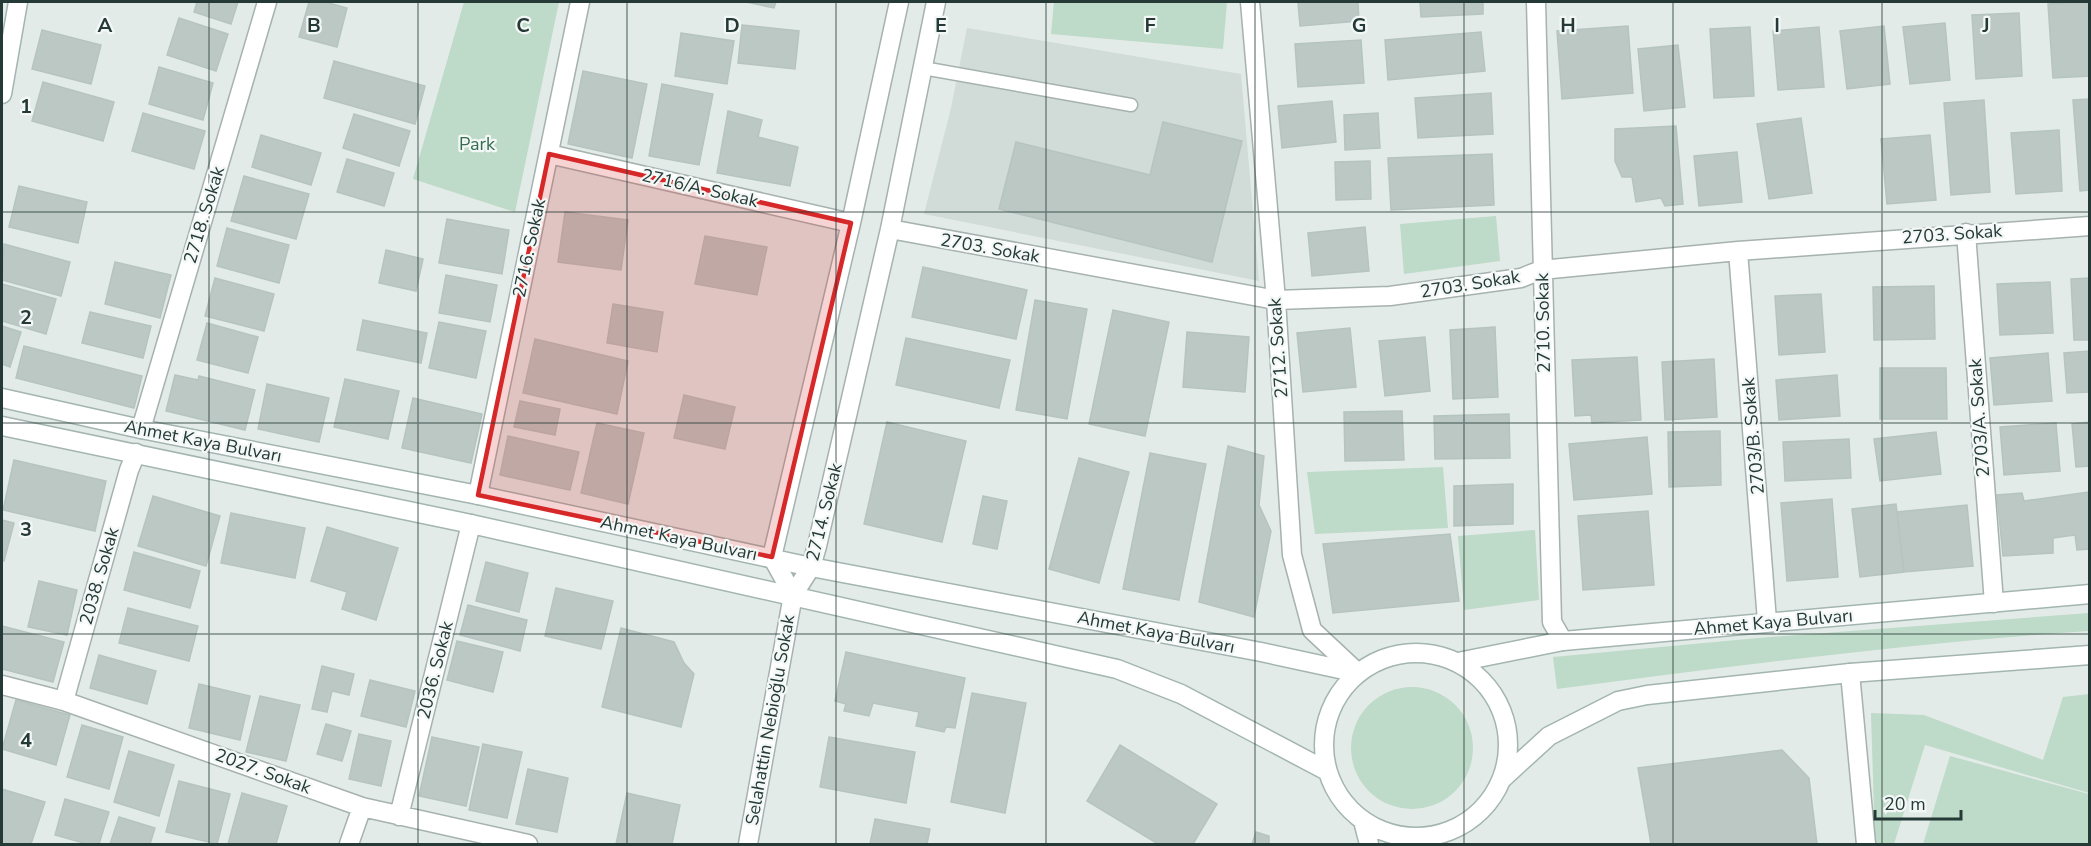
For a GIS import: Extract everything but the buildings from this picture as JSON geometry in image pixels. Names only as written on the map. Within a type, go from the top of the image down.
[{"type":"street","points":[[2,94],[18,2]]},
{"type":"street","name":"2718. Sokak","points":[[141,429],[267,2]]},
{"type":"street","name":"2716. Sokak","points":[[478,495],[580,2]]},
{"type":"street","points":[[772,557],[851,223],[899,2]]},
{"type":"street","name":"2714. Sokak","points":[[772,557],[793,595],[811,567],[890,229],[936,2]]},
{"type":"street","name":"2712. Sokak","points":[[1250,2],[1276,300],[1292,555],[1312,630],[1358,673]]},
{"type":"street","name":"2710. Sokak","points":[[1536,2],[1552,622],[1563,641]]},
{"type":"street","name":"2716/A. Sokak","points":[[549,154],[851,223]]},
{"type":"street","name":"2703. Sokak","points":[[890,229],[1276,300],[1390,296],[1521,278],[1542,270],[1738,251],[1966,233],[2090,226]]},
{"type":"street","name":"2703/A. Sokak","points":[[1966,233],[1994,603]]},
{"type":"street","name":"2703/B. Sokak","points":[[1738,251],[1767,621]]},
{"type":"street","name":"Ahmet Kaya Bulvarı","points":[[2,398],[141,429],[478,495],[811,567],[1241,648],[1358,673]]},
{"type":"street","name":"Ahmet Kaya Bulvarı","points":[[2,426],[471,524],[1117,669],[1180,694],[1327,771]]},
{"type":"street","name":"2038. Sokak","points":[[64,701],[129,470],[136,453]]},
{"type":"street","name":"2036. Sokak","points":[[399,816],[471,524]]},
{"type":"street","name":"Ahmet Kaya Bulvarı","points":[[1458,662],[1563,641],[2090,594]]},
{"type":"street","name":"Selahattin Nebioğlu Sokak","points":[[748,844],[793,595]]},
{"type":"street","points":[[1406,653],[1433,654],[1458,662],[1481,679],[1498,702],[1508,729],[1508,757],[1502,779],[1491,800],[1474,817],[1454,829],[1431,836],[1396,834],[1364,821],[1341,799],[1327,771],[1323,744],[1327,717],[1339,693],[1358,673],[1380,659],[1406,653]]},
{"type":"street","points":[[1502,779],[1549,736],[1618,701],[1647,695],[1850,673],[2090,655]]},
{"type":"street","points":[[1850,673],[1866,844]]},
{"type":"street","name":"2027. Sokak","points":[[2,685],[64,701],[363,807],[528,844]]},
{"type":"street","points":[[349,844],[363,807]]},
{"type":"street","points":[[1458,844],[1474,817]]},
{"type":"street","points":[[1364,821],[1369,844]]},
{"type":"lane","points":[[923,68],[1131,105]]},
{"type":"highlighted area","points":[[549,154],[851,223],[772,557],[478,495]]},
{"type":"shaded area","points":[[967,28],[1241,74],[1259,281],[924,214],[951,108]]},
{"type":"green space","name":"Park","points":[[464,2],[559,2],[515,212],[413,179]]},
{"type":"green space","points":[[1054,2],[1227,2],[1223,49],[1051,34]]},
{"type":"green space","points":[[1496,216],[1500,261],[1404,274],[1400,224]]},
{"type":"green space","points":[[1443,467],[1448,528],[1315,534],[1307,472]]},
{"type":"green space","points":[[1535,530],[1539,600],[1464,610],[1458,536]]},
{"type":"green space","points":[[2089,613],[2089,631],[1889,649],[1557,689],[1553,657],[1758,638]]},
{"type":"green space","points":[[1412,687],[1435,691],[1455,705],[1469,725],[1473,748],[1469,771],[1455,791],[1435,805],[1412,809],[1389,805],[1369,791],[1355,771],[1351,748],[1355,725],[1369,705],[1389,691]]},
{"type":"green space","points":[[2089,694],[2089,793],[1925,745],[1894,844],[1875,844],[1871,713],[1924,715],[2043,760],[2063,697]]},
{"type":"green space","points":[[1950,756],[2089,794],[2089,844],[1923,844]]}]
